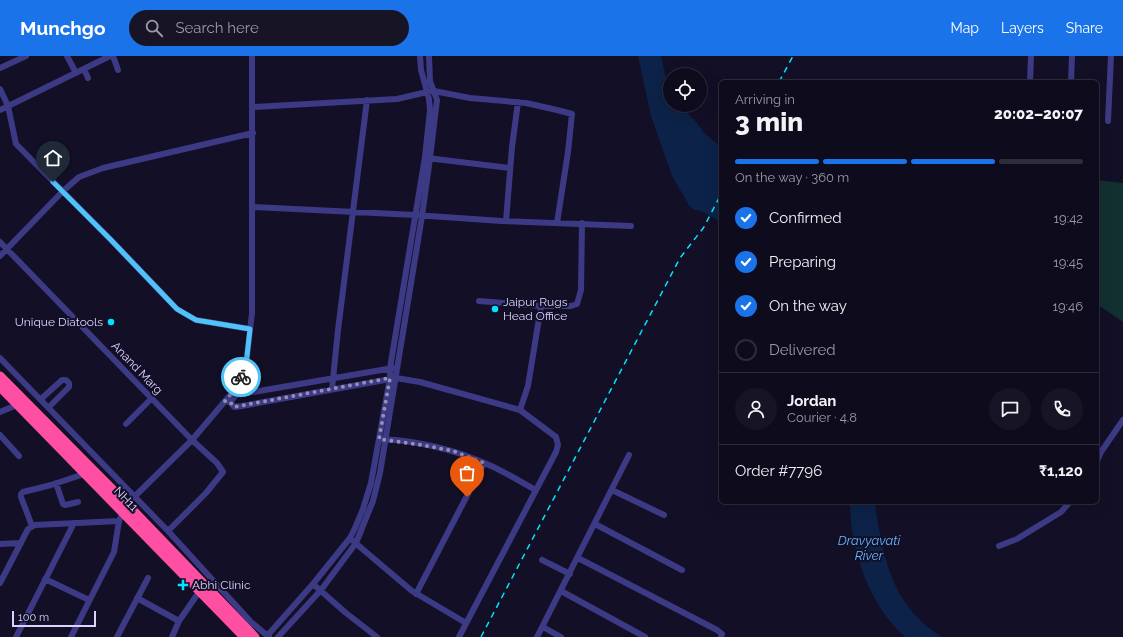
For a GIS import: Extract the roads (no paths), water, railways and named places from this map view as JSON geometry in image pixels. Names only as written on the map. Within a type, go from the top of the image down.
[{"type":"highway","points":[[0,376],[127,504],[242,628],[255,637]]},
{"type":"highway","name":"NH11","points":[[0,387],[84,474],[121,517],[199,592],[242,628]]},
{"type":"highway","points":[[242,628],[244,637]]},
{"type":"street","points":[[0,68],[26,56]]},
{"type":"street","points":[[67,56],[76,73]]},
{"type":"street","points":[[0,110],[112,56],[118,70]]},
{"type":"street","points":[[228,402],[246,365],[252,313],[252,56]]},
{"type":"street","points":[[393,378],[390,368],[415,215],[428,158],[430,110],[421,70],[420,56]]},
{"type":"street","points":[[278,637],[321,590],[356,543],[373,501],[380,473],[382,440],[393,378],[398,367],[422,216],[428,158],[436,108],[437,100],[430,81],[429,56]]},
{"type":"street","points":[[1030,80],[1031,56]]},
{"type":"street","points":[[1071,80],[1072,56]]},
{"type":"street","points":[[1108,121],[1111,56]]},
{"type":"street","points":[[84,69],[88,78]]},
{"type":"street","points":[[0,89],[8,106],[16,144],[177,309],[196,320],[250,329]]},
{"type":"street","points":[[253,107],[397,98],[434,91],[470,98],[518,102],[572,114],[568,152],[557,223]]},
{"type":"street","points":[[332,389],[352,212],[367,100]]},
{"type":"street","points":[[506,221],[510,168],[518,102]]},
{"type":"street","points":[[0,256],[6,248],[62,192],[79,177],[104,168],[253,133]]},
{"type":"street","points":[[428,158],[510,168]]},
{"type":"street","points":[[253,207],[506,221],[631,226]]},
{"type":"street","points":[[479,301],[541,306],[571,306],[577,304],[581,290],[582,224]]},
{"type":"street","name":"Anand Marg","points":[[0,242],[192,440],[217,463],[223,472],[206,493],[168,531]]},
{"type":"street","points":[[520,410],[528,386],[541,306]]},
{"type":"street","points":[[0,358],[168,531],[242,628],[268,636],[350,538],[363,509],[382,440]]},
{"type":"street","points":[[71,637],[114,552],[121,517],[127,504],[236,395],[333,377],[398,367]]},
{"type":"street","points":[[228,402],[234,407],[393,378],[420,382],[520,410],[556,437],[558,445],[556,452],[459,637]]},
{"type":"street","points":[[40,399],[62,380],[66,380],[69,383],[69,387],[49,408]]},
{"type":"street","points":[[126,424],[152,398]]},
{"type":"street","points":[[0,412],[17,404]]},
{"type":"street","points":[[1099,456],[1123,420]]},
{"type":"street","points":[[0,435],[19,456]]},
{"type":"street","points":[[382,440],[453,451],[484,463],[536,490]]},
{"type":"street","points":[[537,637],[629,455]]},
{"type":"street","points":[[416,594],[484,463]]},
{"type":"street","points":[[32,526],[21,494],[23,492],[56,484],[84,474]]},
{"type":"street","points":[[56,484],[63,504],[65,505],[78,502]]},
{"type":"street","points":[[612,490],[664,515]]},
{"type":"street","points":[[999,546],[1018,539],[1060,512],[1068,504]]},
{"type":"street","points":[[0,583],[28,529],[32,526],[54,523],[74,523],[121,517]]},
{"type":"street","points":[[16,637],[74,523]]},
{"type":"street","points":[[594,524],[682,570]]},
{"type":"street","points":[[350,538],[416,594],[466,623]]},
{"type":"street","points":[[0,544],[21,543]]},
{"type":"street","points":[[578,558],[716,630],[722,634],[721,637]]},
{"type":"street","points":[[542,560],[570,574]]},
{"type":"street","points":[[126,637],[118,635],[148,578]]},
{"type":"street","points":[[46,579],[89,600]]},
{"type":"street","points":[[313,584],[346,613],[377,637]]},
{"type":"street","points":[[172,637],[179,620],[199,592]]},
{"type":"street","points":[[561,592],[645,637]]},
{"type":"street","points":[[137,598],[179,620]]},
{"type":"street","points":[[543,627],[561,637]]},
{"type":"water","points":[[638,56],[661,56],[664,68],[663,112],[687,112],[704,133],[719,145],[719,221],[690,207],[672,176],[651,116]]},
{"type":"water","name":"Dravyavati River","points":[[850,504],[875,504],[884,554],[900,595],[908,606],[929,628],[942,637],[905,637],[892,624],[881,609],[864,575],[858,557],[851,520]]},
{"type":"railway","points":[[780,80],[793,56]]},
{"type":"railway","points":[[481,637],[680,258],[704,227],[719,198]]},
{"type":"place","name":"Jaipur Rugs Head Office","points":[[495,309]]},
{"type":"place","name":"Unique Diatools","points":[[111,322]]},
{"type":"place","name":"Abhi Clinic","points":[[183,585]]}]
